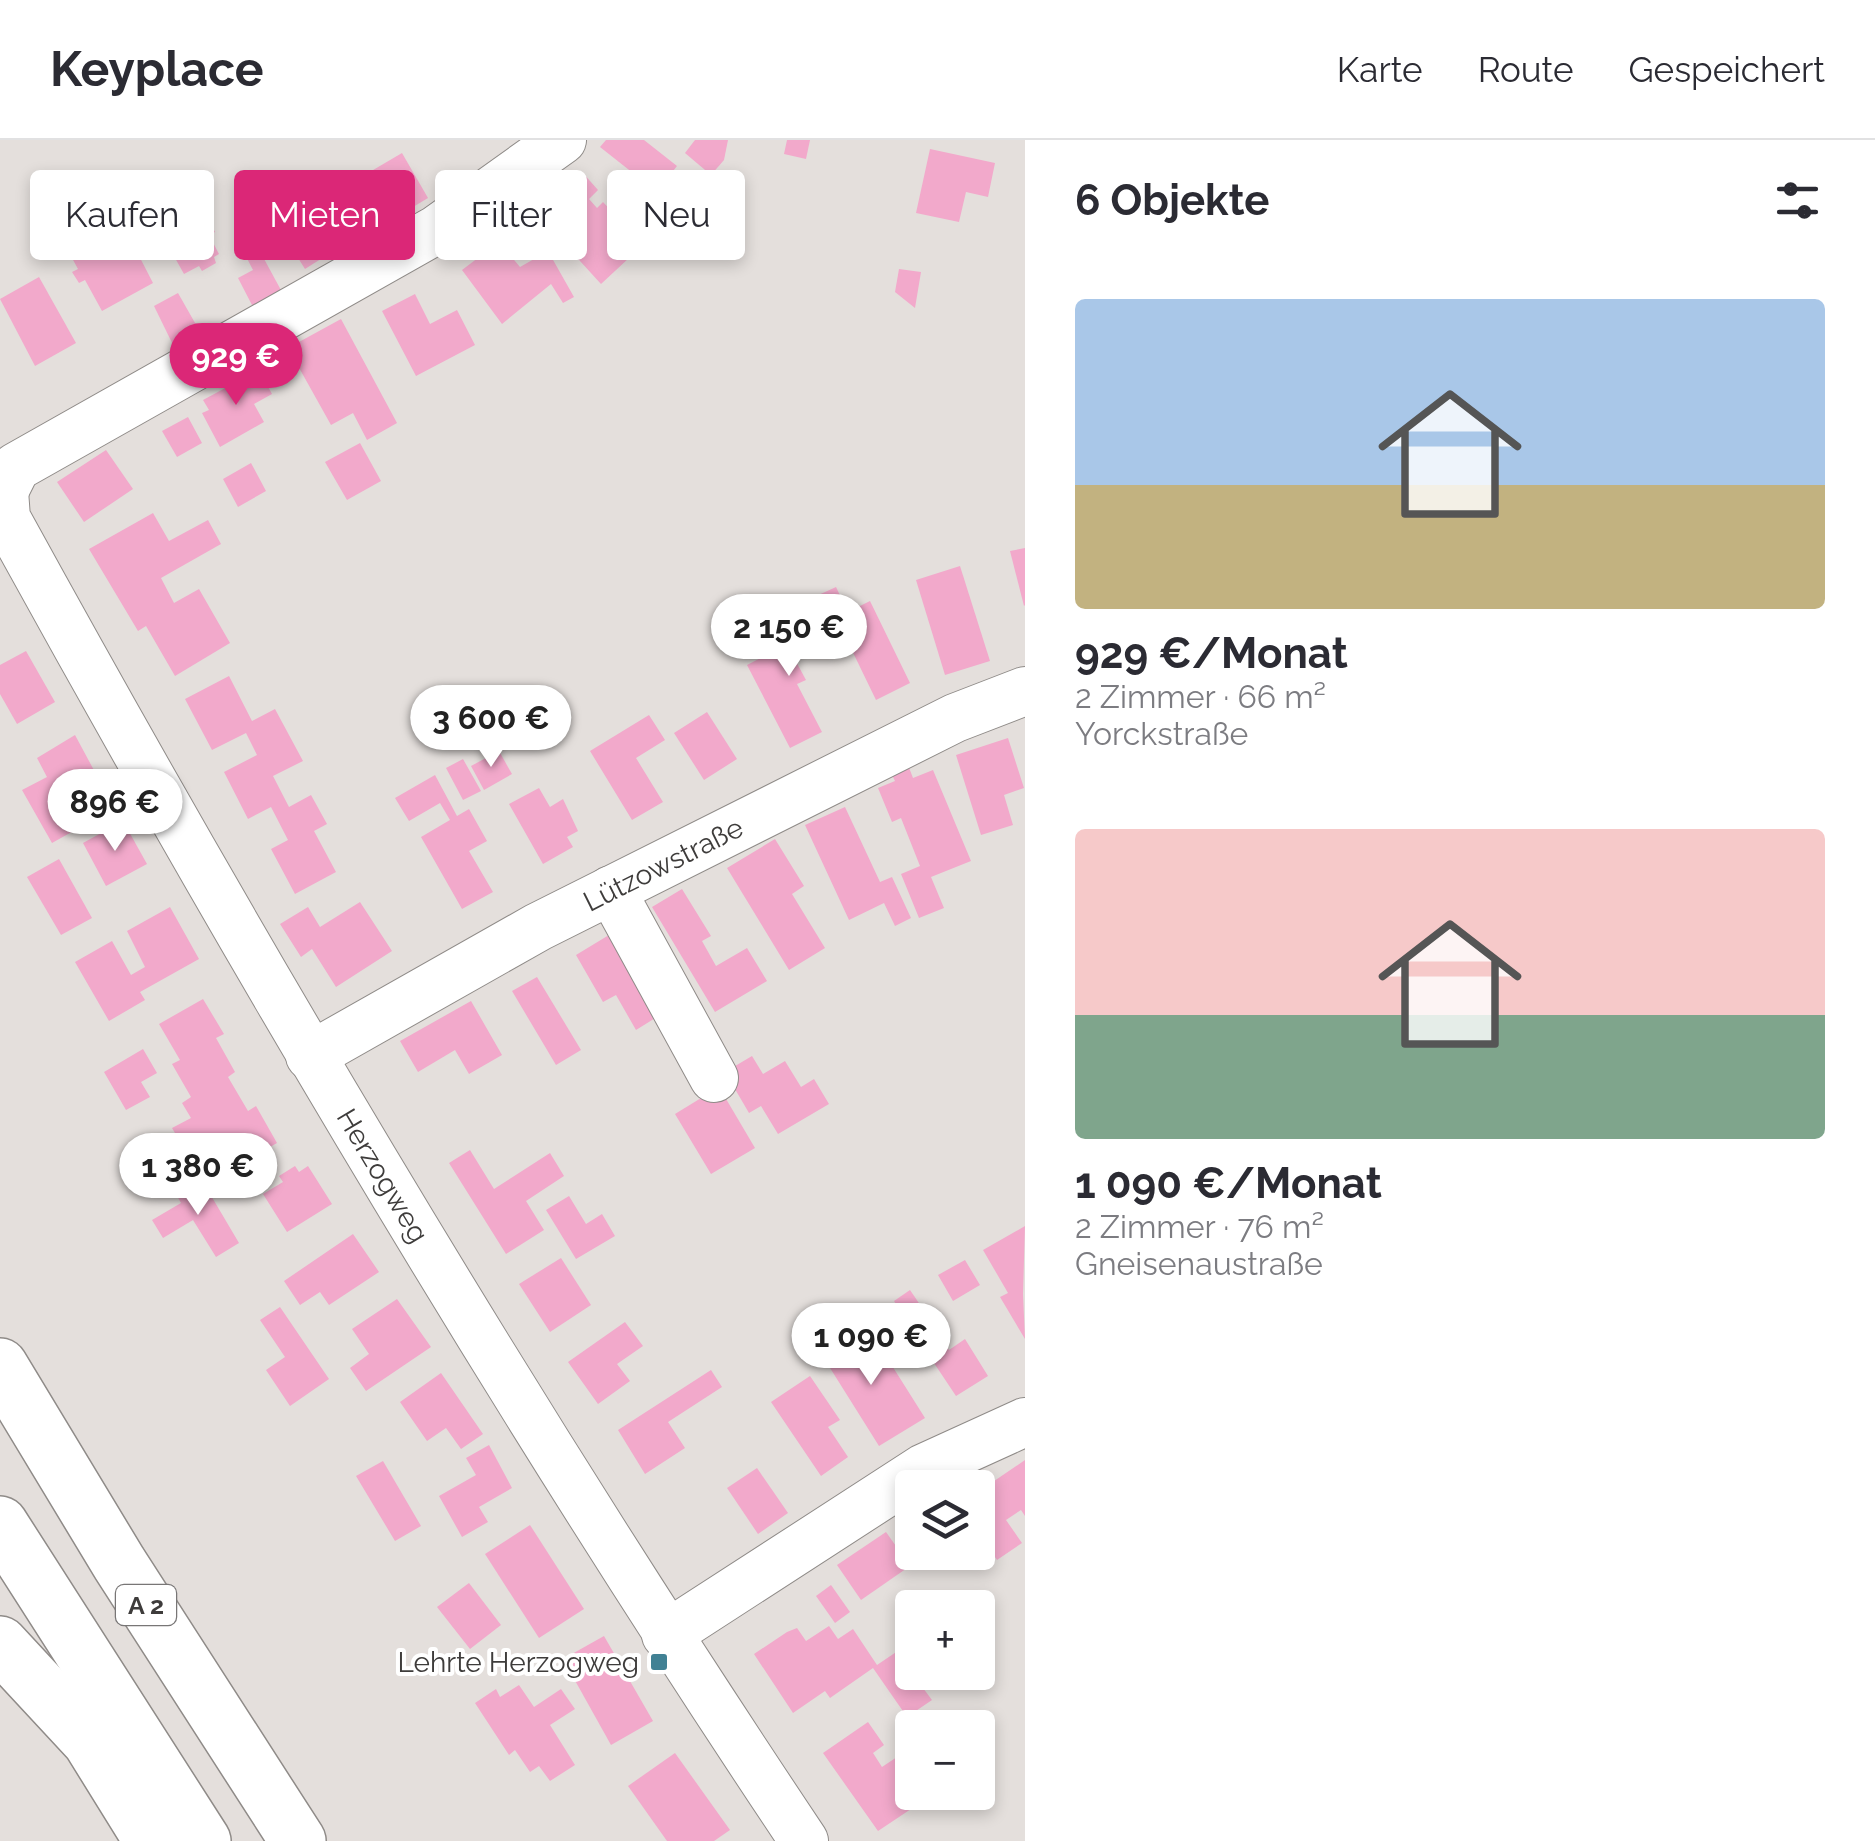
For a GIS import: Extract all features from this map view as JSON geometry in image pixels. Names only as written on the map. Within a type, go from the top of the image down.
[{"type":"highway","name":"A 2","points":[[0,1366],[119,1564],[298,1841]]},
{"type":"highway","points":[[0,1524],[203,1841]]},
{"type":"highway","points":[[0,1644],[90,1742],[152,1841]]},
{"type":"street","points":[[2,490],[16,467],[436,230],[562,140]]},
{"type":"street","name":"Herzogweg","points":[[2,490],[6,518],[310,1056],[666,1636],[804,1841]]},
{"type":"street","name":"Lützowstraße","points":[[310,1056],[611,890],[956,718],[1025,691]]},
{"type":"street","points":[[611,890],[714,1078]]},
{"type":"street","points":[[666,1636],[924,1468],[1025,1422]]},
{"type":"building","points":[[606,140],[644,140],[677,166],[674,170],[629,170],[600,147]]},
{"type":"building","points":[[695,140],[728,140],[724,160],[715,170],[705,170],[685,153]]},
{"type":"building","points":[[787,140],[810,140],[806,159],[784,154]]},
{"type":"building","points":[[930,149],[995,163],[988,197],[966,192],[959,222],[916,213]]},
{"type":"building","points":[[402,153],[412,170],[373,170]]},
{"type":"building","points":[[415,176],[428,198],[415,206]]},
{"type":"building","points":[[587,178],[598,190],[589,199],[597,208],[603,202],[607,206],[607,260],[627,260],[601,284],[579,260],[587,260]]},
{"type":"building","points":[[214,257],[216,263],[202,271],[199,266],[184,274],[176,260]]},
{"type":"building","points":[[73,260],[141,260],[153,283],[102,311],[85,280],[79,283],[72,272],[78,269]]},
{"type":"building","points":[[248,260],[265,260],[282,292],[253,307],[238,278],[253,270]]},
{"type":"building","points":[[299,260],[319,260],[305,269]]},
{"type":"building","points":[[475,260],[514,260],[520,267],[532,260],[553,260],[574,297],[563,303],[551,284],[502,324],[462,270]]},
{"type":"building","points":[[899,269],[921,272],[915,308],[895,292]]},
{"type":"building","points":[[39,277],[76,343],[35,366],[0,299]]},
{"type":"building","points":[[178,293],[203,337],[176,351],[154,306]]},
{"type":"building","points":[[415,294],[430,324],[457,310],[475,345],[416,376],[382,311]]},
{"type":"building","points":[[341,319],[397,423],[367,440],[353,413],[331,425],[288,348]]},
{"type":"building","points":[[259,370],[272,394],[254,404],[264,422],[220,447],[202,413],[209,410],[203,400]]},
{"type":"building","points":[[188,417],[202,443],[177,457],[162,431]]},
{"type":"building","points":[[360,443],[381,481],[347,500],[325,462]]},
{"type":"building","points":[[106,450],[133,489],[84,522],[57,482]]},
{"type":"building","points":[[251,463],[266,491],[238,507],[223,479]]},
{"type":"building","points":[[153,513],[169,541],[208,520],[221,544],[161,578],[174,603],[199,589],[230,643],[175,676],[146,626],[138,631],[89,549]]},
{"type":"building","points":[[1025,548],[1025,605],[1024,606],[1010,551]]},
{"type":"building","points":[[960,566],[990,661],[945,675],[916,580]]},
{"type":"building","points":[[836,587],[848,612],[870,601],[910,683],[876,700],[844,634],[834,639],[814,597]]},
{"type":"building","points":[[806,607],[823,640],[793,656],[806,680],[797,684],[822,732],[790,748],[747,665],[786,645],[775,623]]},
{"type":"building","points":[[26,651],[55,702],[17,724],[0,694],[0,665]]},
{"type":"building","points":[[229,676],[252,721],[275,709],[303,761],[273,776],[289,807],[311,795],[327,824],[314,831],[336,872],[295,894],[271,849],[288,840],[271,807],[248,819],[224,772],[257,755],[246,733],[212,750],[185,699]]},
{"type":"building","points":[[707,712],[737,759],[704,780],[674,733]]},
{"type":"building","points":[[649,715],[665,740],[636,758],[663,802],[632,820],[590,751]]},
{"type":"building","points":[[75,735],[103,787],[66,807],[77,829],[52,843],[22,790],[47,777],[37,758]]},
{"type":"building","points":[[1008,738],[1024,788],[1004,795],[1013,825],[981,835],[956,755]]},
{"type":"building","points":[[499,751],[512,774],[484,790],[471,766]]},
{"type":"building","points":[[463,759],[481,791],[463,800],[446,768]]},
{"type":"building","points":[[908,765],[913,778],[933,770],[971,861],[931,877],[944,908],[919,918],[901,874],[920,866],[901,818],[892,822],[878,788],[895,781],[891,773]]},
{"type":"building","points":[[435,775],[457,816],[469,809],[487,841],[469,851],[493,892],[462,909],[421,837],[450,820],[440,803],[409,821],[395,798]]},
{"type":"building","points":[[539,788],[550,807],[563,799],[578,831],[567,837],[573,847],[543,864],[509,804]]},
{"type":"building","points":[[845,807],[880,882],[892,877],[911,918],[895,926],[884,903],[849,920],[805,825]]},
{"type":"building","points":[[123,821],[147,864],[106,886],[83,843]]},
{"type":"building","points":[[775,839],[804,886],[792,894],[825,948],[789,970],[727,868]]},
{"type":"building","points":[[59,859],[92,918],[61,935],[27,877]]},
{"type":"building","points":[[682,889],[711,936],[702,941],[716,966],[747,948],[767,981],[715,1012],[652,907]]},
{"type":"building","points":[[360,902],[392,951],[336,987],[312,949],[301,957],[280,924],[308,907],[320,927]]},
{"type":"building","points":[[170,907],[199,959],[140,992],[145,1000],[109,1021],[75,962],[112,941],[131,975],[145,967],[127,931]]},
{"type":"building","points":[[609,935],[665,1012],[636,1030],[616,995],[603,1002],[576,955]]},
{"type":"building","points":[[537,977],[581,1050],[556,1065],[512,991]]},
{"type":"building","points":[[203,999],[224,1034],[216,1038],[235,1072],[228,1077],[248,1111],[256,1106],[277,1143],[233,1168],[230,1162],[223,1166],[215,1153],[194,1165],[172,1128],[191,1118],[182,1103],[191,1097],[172,1064],[180,1060],[159,1024]]},
{"type":"building","points":[[471,1001],[502,1055],[469,1074],[455,1050],[418,1072],[400,1041]]},
{"type":"building","points":[[143,1049],[157,1073],[141,1082],[150,1097],[126,1110],[104,1072]]},
{"type":"building","points":[[752,1056],[763,1074],[785,1061],[801,1087],[814,1079],[829,1104],[778,1134],[761,1106],[749,1113],[725,1072]]},
{"type":"building","points":[[719,1087],[755,1148],[711,1174],[675,1114]]},
{"type":"building","points":[[470,1150],[494,1189],[550,1153],[564,1176],[526,1201],[544,1230],[506,1254],[449,1163]]},
{"type":"building","points":[[295,1166],[299,1172],[308,1166],[332,1204],[287,1232],[263,1194],[283,1182],[279,1176]]},
{"type":"building","points":[[200,1177],[239,1243],[216,1257],[193,1220],[163,1238],[152,1220],[181,1203],[175,1192]]},
{"type":"building","points":[[569,1196],[586,1224],[602,1214],[615,1236],[576,1259],[546,1210]]},
{"type":"building","points":[[1025,1226],[1025,1339],[1000,1297],[1008,1293],[983,1250]]},
{"type":"building","points":[[353,1234],[379,1272],[329,1305],[320,1292],[300,1305],[284,1281]]},
{"type":"building","points":[[561,1258],[591,1305],[550,1332],[519,1284]]},
{"type":"building","points":[[965,1260],[980,1285],[953,1301],[938,1275]]},
{"type":"building","points":[[910,1290],[923,1309],[906,1320],[894,1301]]},
{"type":"building","points":[[397,1299],[431,1347],[366,1391],[350,1368],[369,1354],[352,1329]]},
{"type":"building","points":[[280,1307],[329,1379],[290,1406],[266,1370],[285,1357],[260,1320]]},
{"type":"building","points":[[625,1322],[643,1346],[617,1364],[630,1381],[598,1404],[568,1362]]},
{"type":"building","points":[[842,1328],[864,1365],[884,1353],[925,1418],[879,1446],[815,1344]]},
{"type":"building","points":[[936,1330],[949,1350],[965,1339],[988,1376],[956,1396],[932,1360],[922,1366],[910,1347]]},
{"type":"building","points":[[711,1370],[722,1387],[668,1422],[685,1448],[645,1474],[618,1430]]},
{"type":"building","points":[[441,1373],[483,1434],[461,1449],[446,1428],[427,1441],[400,1402]]},
{"type":"building","points":[[810,1376],[840,1420],[828,1427],[848,1457],[821,1476],[771,1402]]},
{"type":"building","points":[[489,1445],[512,1488],[479,1507],[488,1522],[462,1537],[439,1496],[476,1475],[466,1458]]},
{"type":"building","points":[[1025,1460],[1025,1516],[1021,1510],[1006,1520],[1022,1543],[997,1560],[995,1557],[995,1480]]},
{"type":"building","points":[[383,1461],[421,1526],[395,1541],[356,1476]]},
{"type":"building","points":[[757,1468],[788,1513],[758,1534],[727,1488]]},
{"type":"building","points":[[530,1525],[584,1609],[539,1638],[485,1554]]},
{"type":"building","points":[[886,1532],[895,1545],[895,1570],[904,1570],[861,1600],[837,1565]]},
{"type":"building","points":[[469,1583],[501,1625],[470,1649],[437,1607]]},
{"type":"building","points":[[831,1585],[850,1612],[835,1623],[816,1596]]},
{"type":"building","points":[[829,1626],[838,1639],[853,1629],[877,1665],[895,1653],[895,1690],[924,1690],[932,1700],[917,1710],[902,1710],[873,1668],[830,1698],[825,1691],[793,1713],[754,1654],[797,1628],[806,1641]]},
{"type":"building","points":[[604,1636],[653,1721],[611,1745],[563,1659]]},
{"type":"building","points":[[519,1685],[534,1707],[561,1689],[575,1709],[550,1725],[575,1765],[550,1781],[539,1766],[530,1772],[515,1750],[509,1755],[475,1703],[496,1689],[500,1697]]},
{"type":"building","points":[[868,1722],[884,1745],[873,1753],[882,1767],[895,1758],[895,1810],[910,1810],[878,1831],[823,1753]]},
{"type":"building","points":[[675,1753],[730,1830],[714,1841],[667,1841],[628,1786]]},
{"type":"place","name":"Lehrte Herzogweg","points":[[659,1662]]}]
